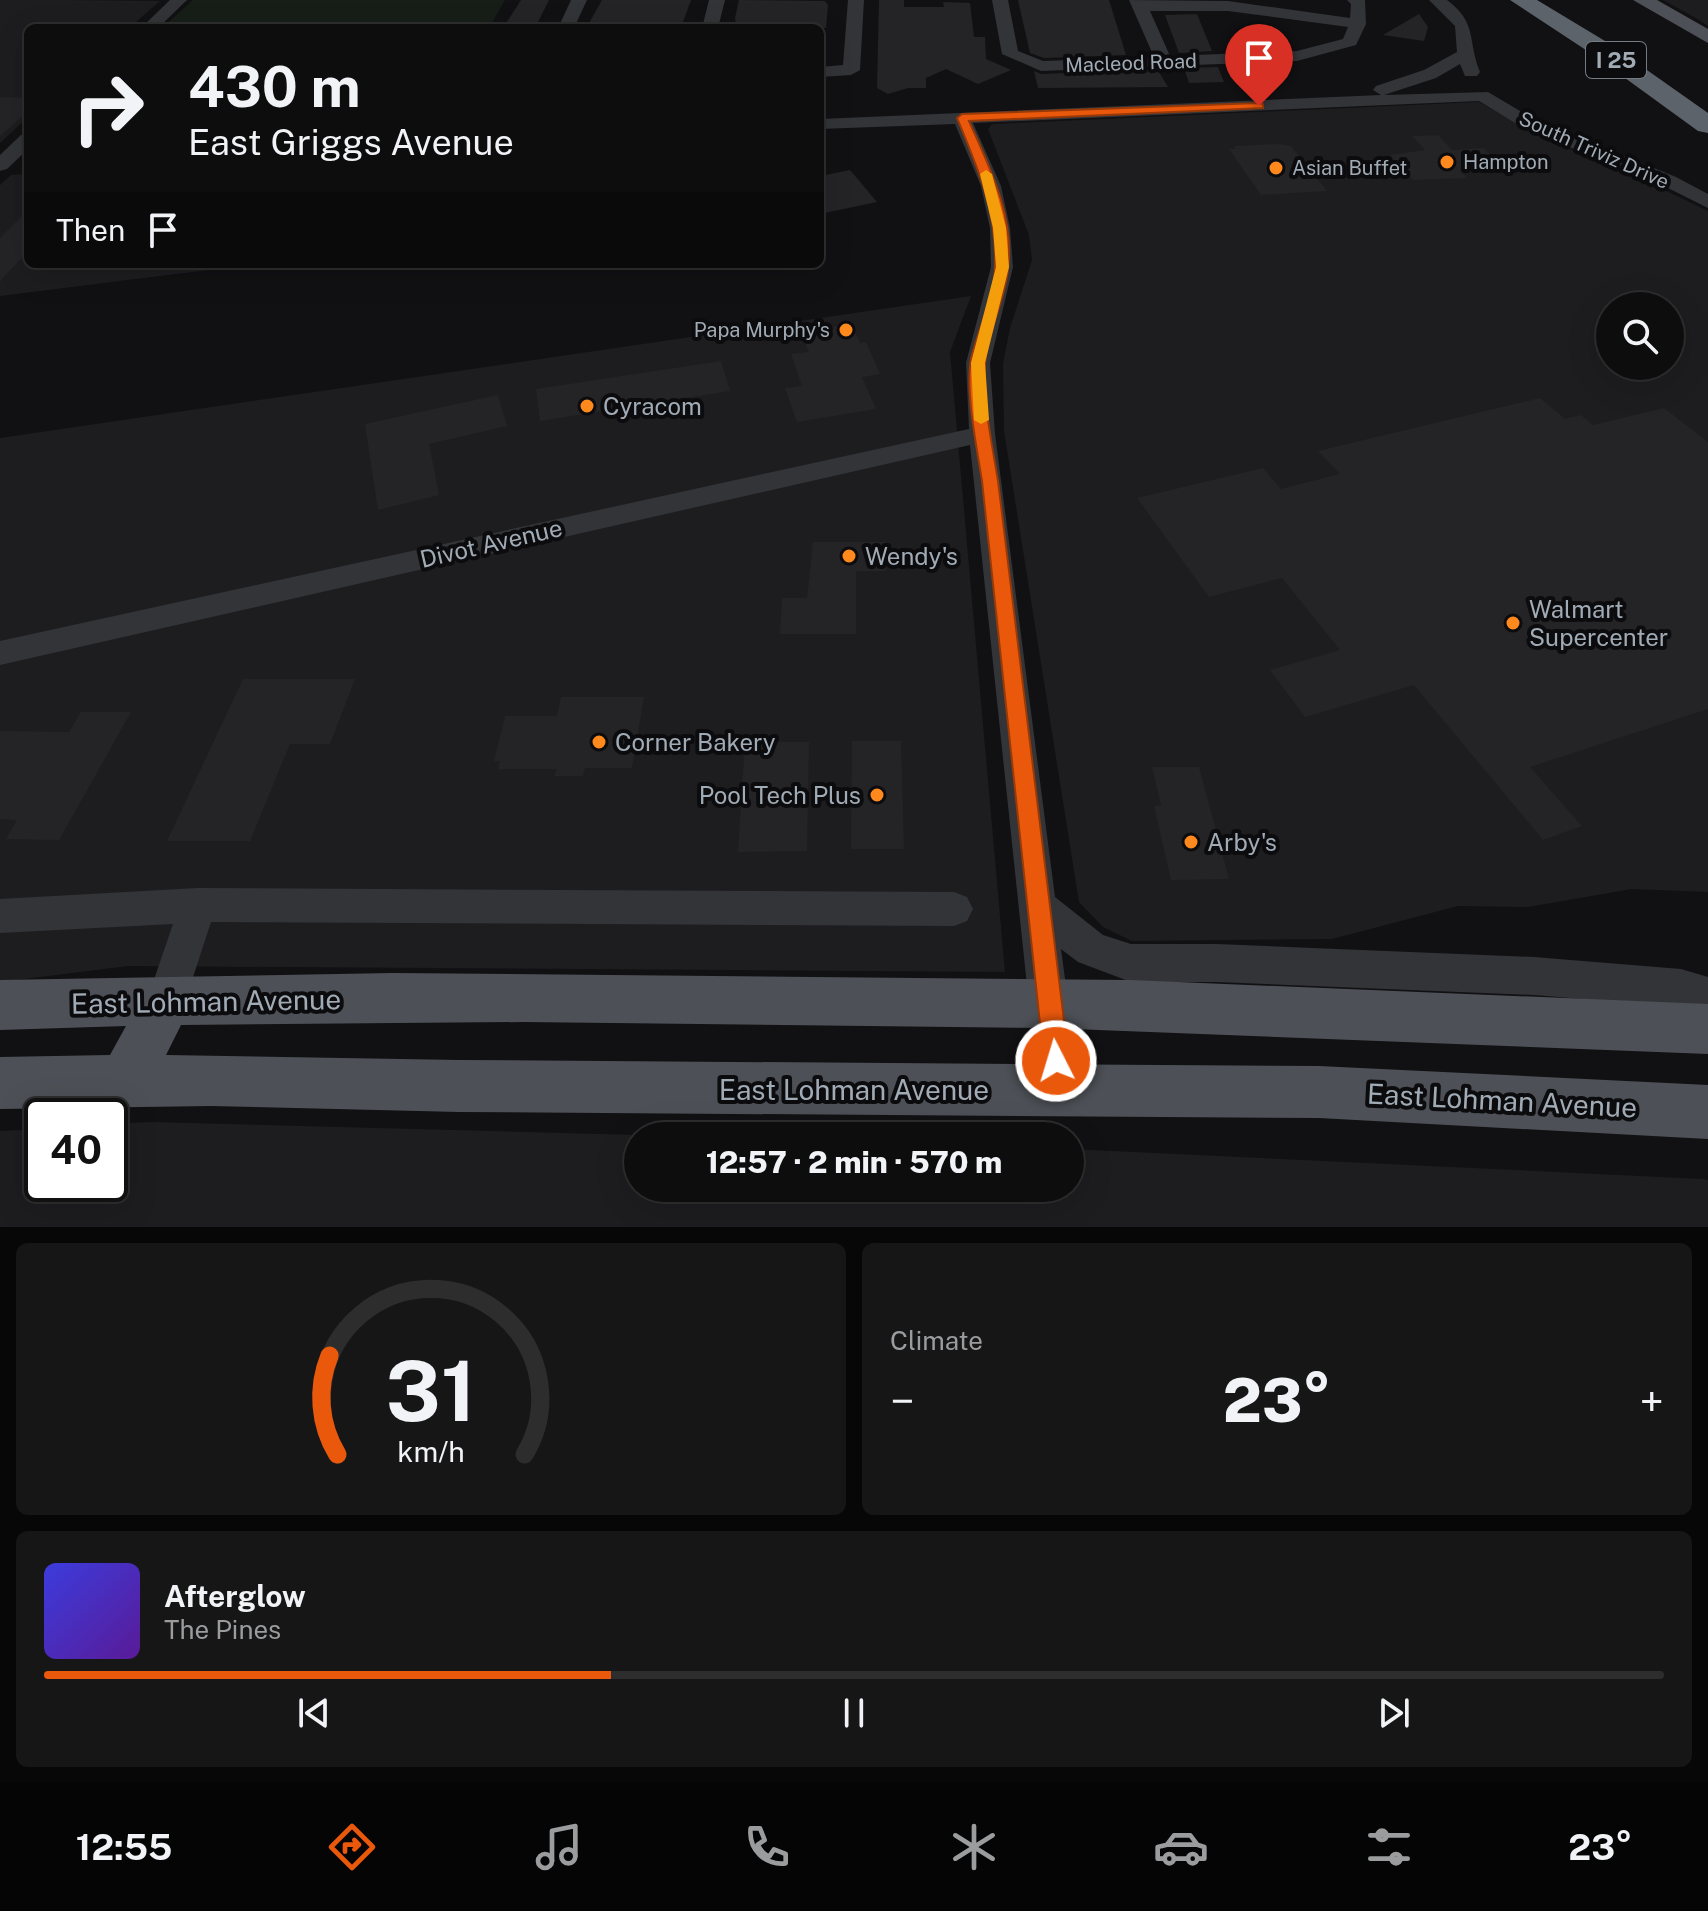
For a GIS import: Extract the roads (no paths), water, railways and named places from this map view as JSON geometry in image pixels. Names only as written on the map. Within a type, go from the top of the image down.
[{"type":"highway","name":"I 25","points":[[1521,0],[1601,49],[1705,122]]},
{"type":"highway","name":"I 25","points":[[1557,0],[1660,62]]},
{"type":"main road","points":[[1643,0],[1708,37]]},
{"type":"main road","name":"East Lohman Avenue","points":[[0,1005],[508,997],[1051,1003],[1708,1029]]},
{"type":"main road","points":[[125,1081],[167,1000]]},
{"type":"main road","name":"East Lohman Avenue","points":[[0,1083],[125,1081],[1319,1092],[1708,1112]]},
{"type":"street","points":[[153,24],[179,0]]},
{"type":"street","points":[[568,24],[579,0]]},
{"type":"street","points":[[711,24],[717,0]]},
{"type":"street","points":[[824,72],[851,70],[856,0]]},
{"type":"street","name":"Macleod Road","points":[[1000,0],[1010,54],[1041,66],[1297,56],[1350,42],[1358,24]]},
{"type":"street","points":[[1164,61],[1138,3],[1228,6],[1358,24],[1359,3],[1355,0]]},
{"type":"street","points":[[824,124],[1482,96],[1465,54],[1465,28],[1458,15],[1437,0]]},
{"type":"street","points":[[1355,102],[1362,95],[1422,77],[1465,54]]},
{"type":"street","name":"South Triviz Drive","points":[[1482,96],[1531,125],[1669,181],[1708,202]]},
{"type":"street","points":[[962,118],[991,186],[1000,228],[1002,267],[978,363],[982,434],[1059,1090]]},
{"type":"street","points":[[0,168],[24,143]]},
{"type":"street","points":[[0,168],[24,169]]},
{"type":"street","name":"Divot Avenue","points":[[0,653],[982,434]]},
{"type":"street","points":[[167,1000],[198,905]]},
{"type":"street","points":[[0,916],[198,905],[954,909]]},
{"type":"street","points":[[1039,907],[1091,949],[1131,963],[1217,963],[1534,976],[1681,988],[1708,996]]},
{"type":"place","name":"Hampton","points":[[1447,162]]},
{"type":"place","name":"Asian Buffet","points":[[1276,168]]},
{"type":"place","name":"Papa Murphy's","points":[[846,330]]},
{"type":"place","name":"Cyracom","points":[[587,406]]},
{"type":"place","name":"Wendy's","points":[[849,556]]},
{"type":"place","name":"Walmart Supercenter","points":[[1513,623]]},
{"type":"place","name":"Corner Bakery","points":[[599,742]]},
{"type":"place","name":"Pool Tech Plus","points":[[877,795]]},
{"type":"place","name":"Arby's","points":[[1191,842]]}]
